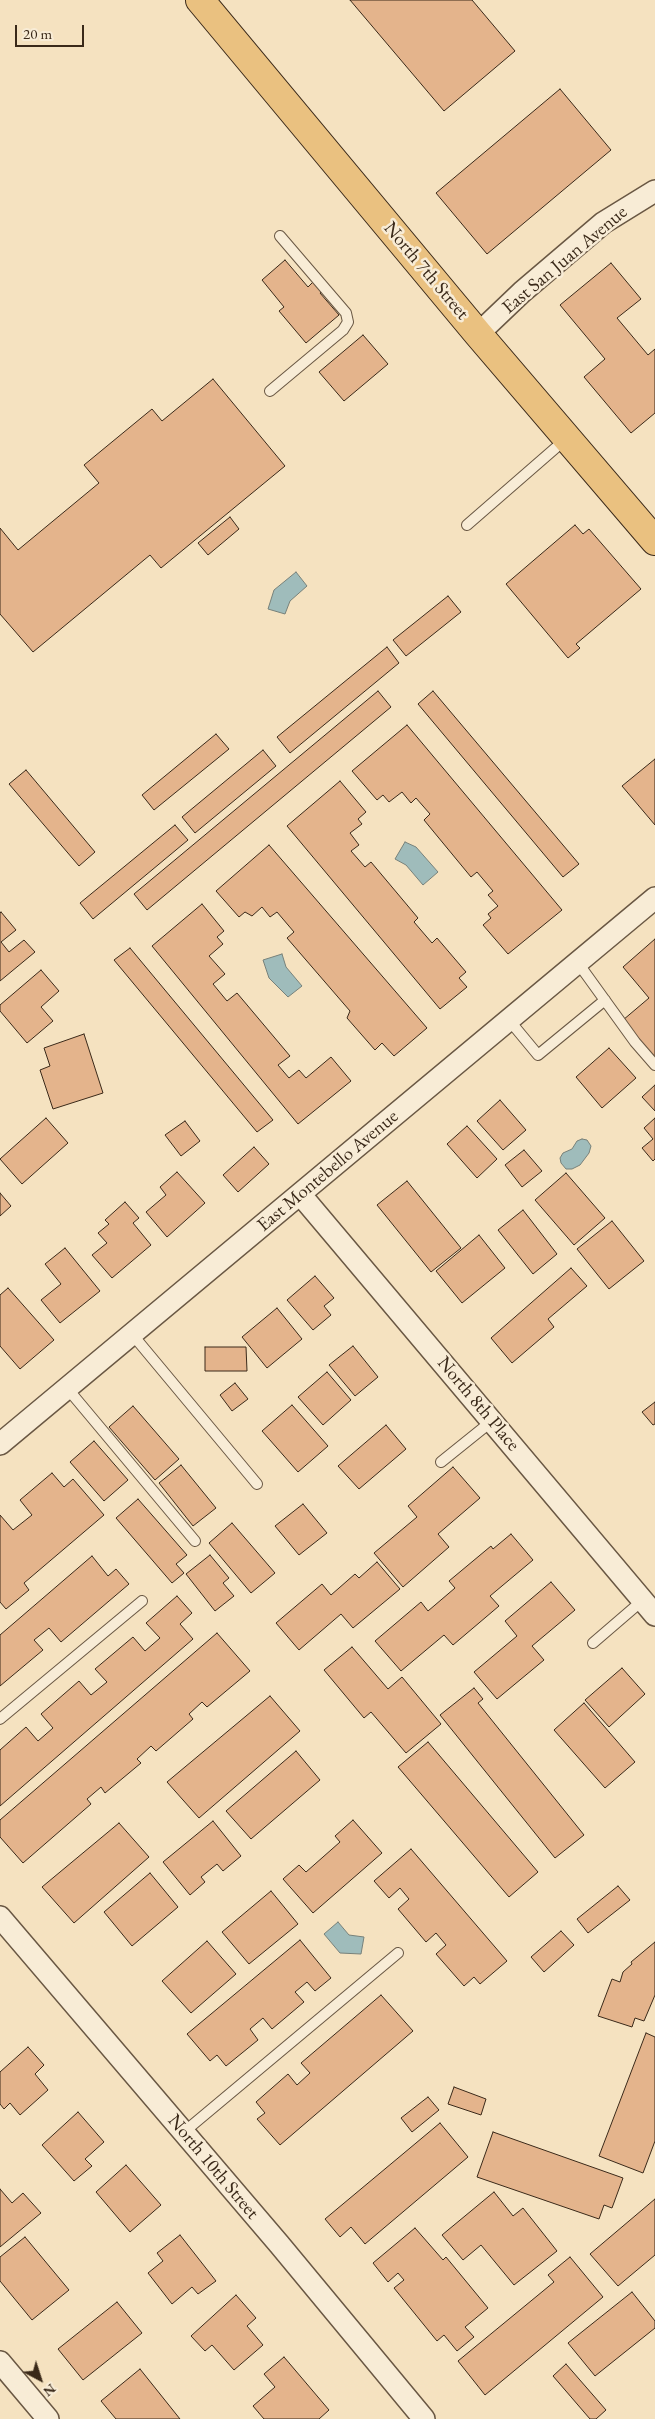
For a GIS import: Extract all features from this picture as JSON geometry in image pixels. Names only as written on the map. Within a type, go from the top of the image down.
[{"type":"main road","name":"North 7th Street","points":[[200,0],[478,334],[655,541]]},
{"type":"street","name":"East San Juan Avenue","points":[[478,334],[522,292],[603,223],[655,191]]},
{"type":"street","name":"East Montebello Avenue","points":[[0,1444],[655,898]]},
{"type":"street","name":"North 8th Place","points":[[300,1194],[649,1608]]},
{"type":"street","name":"North 10th Street","points":[[0,1918],[184,2132],[424,2419]]},
{"type":"street","points":[[0,2362],[48,2419]]},
{"type":"lane","points":[[270,391],[343,330],[348,322],[346,313],[280,236]]},
{"type":"lane","points":[[468,525],[568,438]]},
{"type":"lane","points":[[578,963],[604,1000],[655,1065]]},
{"type":"lane","points":[[509,1020],[538,1055],[604,1000]]},
{"type":"lane","points":[[132,1334],[257,1484]]},
{"type":"lane","points":[[67,1388],[195,1541]]},
{"type":"lane","points":[[441,1462],[492,1421]]},
{"type":"lane","points":[[0,1719],[142,1601]]},
{"type":"lane","points":[[593,1644],[649,1608]]},
{"type":"lane","points":[[184,2132],[398,1953]]},
{"type":"water","points":[[296,572],[307,586],[290,601],[285,614],[268,609],[274,590]]},
{"type":"water","points":[[405,842],[416,847],[438,872],[423,885],[406,865],[395,859]]},
{"type":"water","points":[[282,954],[286,967],[302,986],[288,997],[269,978],[263,960]]},
{"type":"water","points":[[587,1140],[591,1146],[589,1153],[580,1165],[572,1169],[566,1169],[561,1163],[560,1158],[563,1153],[572,1149],[577,1141]]},
{"type":"water","points":[[338,1922],[349,1935],[364,1937],[361,1954],[340,1953],[324,1934]]},
{"type":"building","points":[[350,0],[472,0],[515,51],[444,111]]},
{"type":"building","points":[[560,89],[611,150],[487,254],[436,193]]},
{"type":"building","points":[[285,260],[308,287],[314,281],[322,291],[320,293],[339,315],[306,343],[279,311],[284,307],[262,280]]},
{"type":"building","points":[[611,263],[641,299],[617,318],[648,355],[655,349],[655,413],[631,433],[584,377],[605,359],[560,305]]},
{"type":"building","points":[[363,335],[388,364],[344,401],[319,372]]},
{"type":"building","points":[[213,379],[285,466],[161,568],[150,555],[33,652],[0,614],[0,528],[18,550],[99,483],[84,465],[152,409],[162,421]]},
{"type":"building","points":[[230,517],[239,529],[208,555],[198,543]]},
{"type":"building","points":[[575,525],[583,534],[589,529],[641,589],[576,644],[580,648],[568,658],[506,584]]},
{"type":"building","points":[[448,596],[461,612],[406,656],[393,640]]},
{"type":"building","points":[[387,647],[399,663],[290,753],[277,737]]},
{"type":"building","points":[[378,691],[391,707],[147,910],[134,894]]},
{"type":"building","points":[[433,691],[579,864],[563,877],[418,704]]},
{"type":"building","points":[[407,725],[562,910],[508,954],[483,925],[491,918],[488,914],[498,906],[488,895],[493,891],[477,872],[471,877],[424,820],[430,814],[416,798],[411,803],[402,792],[389,802],[383,795],[377,800],[352,771]]},
{"type":"building","points":[[216,734],[229,749],[154,810],[142,795]]},
{"type":"building","points":[[263,750],[276,766],[195,833],[182,817]]},
{"type":"building","points":[[655,759],[655,825],[622,786]]},
{"type":"building","points":[[26,770],[95,852],[79,866],[9,784]]},
{"type":"building","points":[[340,781],[366,812],[358,819],[362,824],[350,833],[359,845],[351,851],[365,867],[371,862],[418,918],[414,922],[432,943],[437,938],[466,972],[459,978],[467,987],[440,1009],[287,826]]},
{"type":"building","points":[[175,825],[188,840],[93,919],[80,903]]},
{"type":"building","points":[[269,845],[427,1028],[394,1056],[382,1043],[375,1050],[347,1018],[350,1011],[287,938],[294,932],[277,912],[270,917],[262,907],[252,916],[245,912],[239,917],[216,891]]},
{"type":"building","points":[[202,904],[224,931],[217,937],[223,944],[209,956],[225,974],[213,984],[227,1001],[237,993],[290,1056],[278,1065],[289,1078],[299,1070],[306,1078],[331,1057],[351,1081],[298,1124],[152,946]]},
{"type":"building","points":[[0,913],[16,930],[1,942],[9,952],[24,940],[35,952],[0,981]]},
{"type":"building","points":[[655,939],[654,1057],[623,1020],[649,998],[623,967]]},
{"type":"building","points":[[130,948],[273,1120],[257,1132],[114,960]]},
{"type":"building","points":[[41,970],[59,991],[41,1007],[53,1021],[27,1043],[0,1011],[0,1005]]},
{"type":"building","points":[[84,1034],[103,1093],[53,1109],[40,1070],[50,1066],[44,1048]]},
{"type":"building","points":[[609,1048],[636,1078],[602,1108],[576,1077]]},
{"type":"building","points":[[655,1085],[655,1111],[642,1097]]},
{"type":"building","points":[[500,1100],[526,1130],[503,1150],[477,1121]]},
{"type":"building","points":[[46,1118],[68,1143],[22,1184],[0,1159]]},
{"type":"building","points":[[655,1118],[655,1159],[653,1161],[642,1148],[653,1139],[644,1128]]},
{"type":"building","points":[[185,1121],[200,1141],[181,1156],[165,1135]]},
{"type":"building","points":[[467,1126],[497,1159],[477,1178],[447,1144]]},
{"type":"building","points":[[254,1147],[269,1164],[238,1192],[223,1175]]},
{"type":"building","points":[[524,1150],[542,1171],[522,1187],[505,1165]]},
{"type":"building","points":[[177,1172],[205,1203],[167,1237],[146,1212],[166,1195],[160,1187]]},
{"type":"building","points":[[566,1173],[605,1218],[574,1245],[535,1200]]},
{"type":"building","points":[[407,1181],[461,1248],[431,1272],[377,1205]]},
{"type":"building","points":[[0,1193],[11,1206],[0,1216]]},
{"type":"building","points":[[125,1202],[139,1218],[133,1223],[151,1245],[112,1278],[92,1255],[107,1243],[98,1233],[109,1224],[105,1220]]},
{"type":"building","points":[[523,1210],[557,1254],[533,1274],[498,1230]]},
{"type":"building","points":[[612,1221],[644,1261],[609,1289],[577,1249]]},
{"type":"building","points":[[479,1235],[505,1268],[462,1303],[436,1271]]},
{"type":"building","points":[[65,1248],[100,1291],[60,1323],[41,1300],[61,1284],[45,1264]]},
{"type":"building","points":[[571,1268],[587,1286],[548,1319],[554,1327],[512,1363],[491,1338]]},
{"type":"building","points":[[315,1276],[334,1298],[324,1306],[331,1315],[313,1330],[287,1300]]},
{"type":"building","points":[[8,1288],[54,1340],[20,1369],[0,1346],[0,1295]]},
{"type":"building","points":[[277,1308],[302,1339],[267,1368],[242,1337]]},
{"type":"building","points":[[353,1346],[378,1377],[355,1396],[329,1365]]},
{"type":"building","points":[[205,1347],[246,1347],[247,1371],[205,1371]]},
{"type":"building","points":[[327,1372],[351,1400],[323,1425],[298,1397]]},
{"type":"building","points":[[235,1383],[248,1399],[232,1411],[220,1395]]},
{"type":"building","points":[[655,1402],[655,1424],[653,1425],[642,1412]]},
{"type":"building","points":[[292,1405],[328,1446],[298,1472],[262,1431]]},
{"type":"building","points":[[133,1406],[179,1459],[155,1480],[109,1427]]},
{"type":"building","points":[[386,1425],[406,1449],[359,1489],[338,1466]]},
{"type":"building","points":[[94,1441],[128,1480],[104,1501],[70,1462]]},
{"type":"building","points":[[181,1465],[216,1508],[193,1526],[159,1483]]},
{"type":"building","points":[[453,1467],[480,1498],[438,1534],[449,1547],[403,1587],[374,1553],[417,1517],[408,1506]]},
{"type":"building","points":[[52,1473],[64,1487],[73,1479],[104,1515],[24,1583],[29,1590],[6,1609],[0,1602],[0,1515],[13,1530],[32,1515],[20,1500]]},
{"type":"building","points":[[138,1499],[187,1555],[176,1564],[184,1573],[172,1583],[116,1518]]},
{"type":"building","points":[[303,1504],[327,1533],[299,1555],[275,1526]]},
{"type":"building","points":[[232,1523],[275,1573],[251,1593],[209,1543]]},
{"type":"building","points":[[511,1534],[533,1560],[490,1596],[499,1606],[453,1645],[444,1635],[401,1671],[375,1641],[421,1602],[428,1611],[455,1588],[449,1581],[491,1546],[493,1549]]},
{"type":"building","points":[[210,1555],[229,1578],[223,1583],[234,1596],[215,1611],[186,1574]]},
{"type":"building","points":[[92,1556],[108,1576],[116,1569],[129,1584],[61,1642],[49,1628],[34,1640],[43,1650],[0,1686],[0,1635]]},
{"type":"building","points":[[377,1562],[400,1589],[353,1628],[341,1614],[299,1650],[276,1623],[322,1584],[331,1595],[355,1574],[359,1578]]},
{"type":"building","points":[[551,1582],[575,1610],[532,1646],[544,1660],[497,1699],[474,1672],[517,1636],[505,1621]]},
{"type":"building","points":[[177,1596],[192,1613],[180,1624],[193,1639],[0,1806],[0,1750],[26,1727],[38,1741],[53,1728],[41,1714],[79,1681],[91,1695],[107,1682],[95,1669],[133,1637],[145,1651],[160,1638],[146,1623]]},
{"type":"building","points":[[217,1633],[250,1671],[207,1707],[202,1702],[189,1714],[193,1719],[156,1751],[151,1746],[137,1759],[141,1763],[105,1793],[101,1787],[87,1799],[91,1804],[23,1863],[0,1837],[0,1820]]},
{"type":"building","points":[[352,1647],[388,1689],[402,1677],[441,1724],[406,1753],[371,1712],[364,1718],[324,1670]]},
{"type":"building","points":[[622,1668],[645,1694],[609,1727],[585,1700]]},
{"type":"building","points":[[474,1688],[483,1699],[478,1703],[584,1835],[555,1858],[440,1715]]},
{"type":"building","points":[[270,1696],[300,1731],[199,1818],[167,1782]]},
{"type":"building","points":[[584,1703],[635,1762],[605,1788],[554,1730]]},
{"type":"building","points":[[428,1742],[538,1872],[509,1897],[398,1767]]},
{"type":"building","points":[[296,1751],[320,1780],[251,1839],[226,1811]]},
{"type":"building","points":[[353,1820],[382,1853],[313,1913],[283,1879],[299,1865],[306,1872],[340,1842],[335,1836]]},
{"type":"building","points":[[213,1821],[241,1856],[223,1871],[217,1864],[201,1877],[205,1882],[190,1895],[163,1862]]},
{"type":"building","points":[[119,1823],[149,1857],[74,1923],[42,1887]]},
{"type":"building","points":[[411,1849],[507,1961],[480,1984],[474,1977],[464,1986],[436,1954],[446,1945],[436,1933],[426,1942],[398,1909],[409,1899],[400,1888],[389,1898],[374,1881]]},
{"type":"building","points":[[150,1873],[178,1907],[132,1946],[104,1912]]},
{"type":"building","points":[[618,1886],[630,1900],[588,1933],[577,1919]]},
{"type":"building","points":[[271,1891],[298,1924],[249,1964],[222,1932]]},
{"type":"building","points":[[561,1931],[574,1945],[544,1972],[531,1957]]},
{"type":"building","points":[[300,1940],[331,1978],[315,1991],[307,1982],[295,1992],[304,2002],[272,2029],[263,2018],[250,2029],[258,2040],[226,2066],[217,2055],[210,2061],[187,2034]]},
{"type":"building","points":[[207,1941],[236,1974],[191,2013],[162,1981]]},
{"type":"building","points":[[655,1942],[655,1995],[644,2021],[635,2018],[632,2027],[598,2016],[612,1979],[620,1982],[623,1972],[632,1964],[631,1962]]},
{"type":"building","points":[[381,1995],[413,2031],[280,2145],[257,2119],[265,2113],[256,2102],[288,2074],[297,2085],[310,2073],[301,2063]]},
{"type":"building","points":[[646,2033],[655,2037],[655,2141],[643,2173],[599,2156]]},
{"type":"building","points":[[28,2047],[44,2065],[35,2074],[48,2090],[20,2115],[10,2103],[4,2109],[0,2104],[0,2072]]},
{"type":"building","points":[[454,2087],[486,2099],[481,2115],[448,2104]]},
{"type":"building","points":[[428,2097],[439,2110],[412,2132],[401,2118]]},
{"type":"building","points":[[78,2112],[104,2142],[85,2159],[92,2166],[74,2181],[42,2145]]},
{"type":"building","points":[[440,2123],[468,2157],[365,2244],[351,2227],[340,2237],[325,2219]]},
{"type":"building","points":[[493,2132],[623,2178],[612,2208],[604,2205],[599,2219],[477,2177]]},
{"type":"building","points":[[126,2165],[161,2205],[130,2232],[96,2192]]},
{"type":"building","points":[[0,2189],[12,2203],[23,2193],[41,2213],[0,2247]]},
{"type":"building","points":[[494,2192],[513,2216],[523,2208],[557,2251],[514,2285],[481,2245],[463,2260],[442,2235]]},
{"type":"building","points":[[655,2199],[655,2255],[618,2286],[590,2254]]},
{"type":"building","points":[[415,2228],[443,2260],[446,2257],[488,2308],[465,2327],[474,2337],[457,2351],[444,2335],[437,2341],[394,2288],[404,2280],[398,2273],[388,2282],[373,2263]]},
{"type":"building","points":[[180,2235],[216,2281],[198,2294],[192,2287],[172,2304],[148,2273],[163,2261],[157,2253]]},
{"type":"building","points":[[25,2237],[69,2290],[32,2320],[0,2281],[0,2257]]},
{"type":"building","points":[[570,2257],[603,2297],[485,2395],[458,2361],[554,2282],[548,2275]]},
{"type":"building","points":[[632,2292],[655,2321],[655,2328],[595,2376],[568,2343]]},
{"type":"building","points":[[236,2295],[256,2318],[247,2326],[263,2345],[234,2370],[212,2345],[205,2351],[191,2336]]},
{"type":"building","points":[[117,2302],[142,2333],[83,2380],[58,2349]]},
{"type":"building","points":[[284,2357],[329,2410],[319,2419],[264,2419],[253,2406],[275,2387],[264,2374]]},
{"type":"building","points":[[566,2364],[606,2410],[596,2419],[590,2419],[553,2376]]},
{"type":"building","points":[[140,2369],[180,2419],[116,2419],[101,2401]]}]
